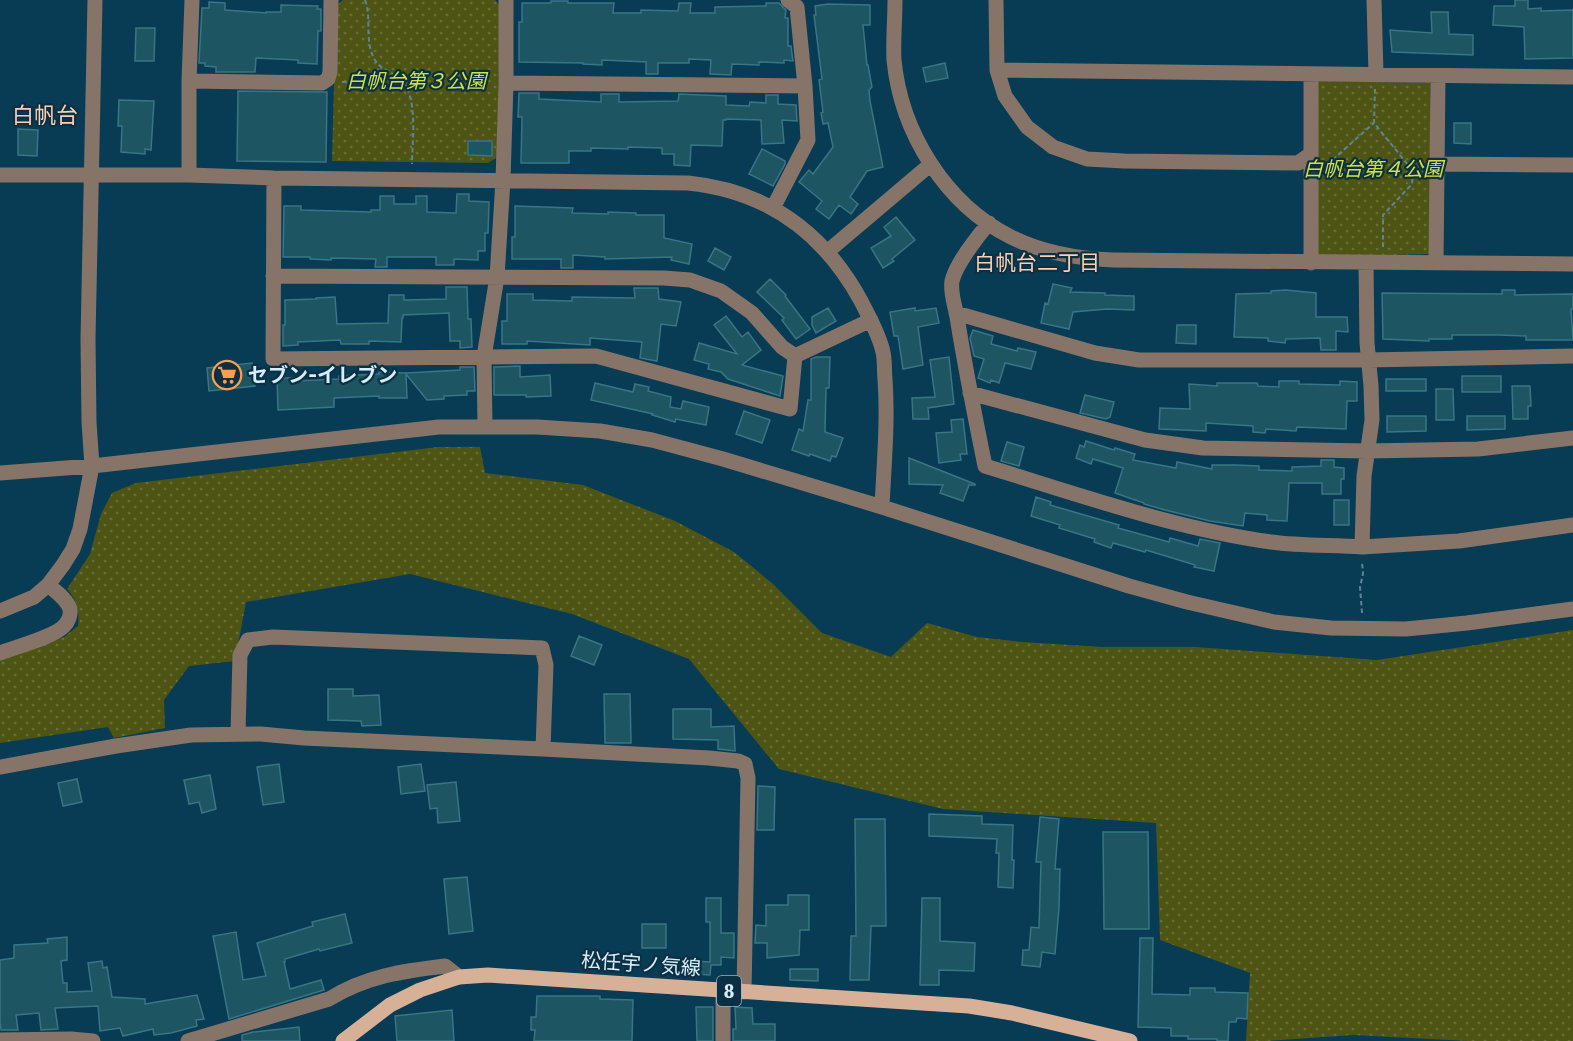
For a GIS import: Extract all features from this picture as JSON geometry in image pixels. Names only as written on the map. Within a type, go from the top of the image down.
[{"type":"main road","name":"松任宇ノ気線","points":[[343,1041],[390,1005],[420,990],[459,977],[488,975],[969,1006],[1012,1012],[1130,1041]]},
{"type":"street","points":[[0,611],[34,597],[48,585],[73,549],[85,508],[92,466],[88,339],[95,0]]},
{"type":"street","points":[[189,175],[192,0]]},
{"type":"street","points":[[189,81],[322,82],[328,79],[331,0]]},
{"type":"street","points":[[485,426],[484,357],[497,276],[503,180],[506,0]]},
{"type":"street","points":[[773,208],[808,140],[797,7],[788,0]]},
{"type":"street","points":[[895,0],[894,60],[902,102],[912,131],[931,164],[955,194],[989,223],[1023,242],[1052,253],[1086,259],[1573,264]]},
{"type":"street","points":[[996,0],[997,70],[1005,96],[1027,127],[1053,147],[1087,159],[1124,161],[1298,163],[1311,158]]},
{"type":"street","points":[[1374,0],[1376,74]]},
{"type":"street","points":[[997,70],[1573,76]]},
{"type":"street","points":[[1311,74],[1311,263]]},
{"type":"street","points":[[1436,263],[1438,76]]},
{"type":"street","points":[[506,83],[805,86]]},
{"type":"street","points":[[827,252],[931,164]]},
{"type":"street","points":[[1436,167],[1573,165]]},
{"type":"street","points":[[0,176],[189,175],[688,183],[730,190],[773,208],[819,242],[850,280],[871,320],[883,352],[886,400],[882,507]]},
{"type":"street","points":[[274,178],[273,359],[596,356],[790,409],[795,356]]},
{"type":"street","points":[[989,223],[952,280],[952,294],[985,466],[1199,529],[1272,542],[1362,547],[1459,541],[1573,525]]},
{"type":"street","points":[[1362,547],[1364,476],[1372,420],[1371,386],[1367,360],[1366,263]]},
{"type":"street","points":[[273,276],[497,276],[690,280],[721,291],[744,307],[782,347],[795,356]]},
{"type":"street","points":[[956,313],[1095,353],[1139,360],[1573,357]]},
{"type":"street","points":[[795,356],[871,320]]},
{"type":"street","points":[[970,393],[1145,440],[1191,447],[1368,451],[1478,449],[1573,438]]},
{"type":"street","points":[[0,473],[92,466],[439,427],[537,427],[600,431],[652,440],[882,507],[1129,585],[1207,607],[1274,622],[1331,628],[1406,629],[1573,609]]},
{"type":"street","points":[[0,653],[53,634],[64,627],[69,619],[70,609],[64,599],[48,585]]},
{"type":"street","points":[[238,734],[240,655],[248,640],[273,637],[542,648],[546,665],[543,748]]},
{"type":"street","points":[[0,767],[191,735],[238,734],[543,748],[738,761],[745,764],[748,808],[744,992]]},
{"type":"street","points":[[188,1041],[329,999],[343,990],[376,977],[446,966],[459,977]]},
{"type":"street","points":[[723,991],[723,1041]]},
{"type":"street","points":[[0,1040],[93,1041]]},
{"type":"path","points":[[365,0],[370,50],[380,67],[400,80],[410,95],[412,179]]},
{"type":"path","points":[[328,79],[336,82],[366,82],[380,67]]},
{"type":"path","points":[[1376,74],[1374,123],[1413,171],[1412,184],[1383,215],[1383,263]]},
{"type":"path","points":[[1311,158],[1330,162],[1374,123]]},
{"type":"path","points":[[1413,171],[1436,167]]},
{"type":"path","points":[[1362,547],[1363,574],[1360,587],[1362,613]]},
{"type":"green space","name":"白帆台第３公園","points":[[343,0],[495,0],[500,6],[497,157],[488,163],[332,161],[336,6]]},
{"type":"green space","name":"白帆台第４公園","points":[[1317,81],[1430,83],[1431,254],[1315,257]]},
{"type":"green space","points":[[438,447],[480,447],[485,473],[583,485],[675,521],[734,552],[773,584],[822,633],[891,657],[927,623],[977,637],[1022,642],[1103,647],[1195,647],[1377,660],[1573,630],[1573,1041],[1469,1041],[1353,1035],[1246,1041],[1250,973],[1160,940],[1156,823],[943,809],[779,769],[689,659],[572,614],[410,574],[246,602],[235,661],[189,666],[164,700],[165,728],[114,738],[108,727],[0,743],[0,660],[64,637],[78,626],[77,606],[67,589],[90,554],[101,514],[112,493],[136,483]]},
{"type":"building","points":[[1515,0],[1528,0],[1528,9],[1573,10],[1573,58],[1525,59],[1524,27],[1493,25],[1494,6],[1515,6]]},
{"type":"building","points":[[551,1],[614,3],[613,13],[641,13],[641,10],[678,11],[679,3],[691,3],[690,13],[715,13],[715,7],[766,6],[766,3],[779,3],[786,10],[785,18],[788,18],[788,46],[791,46],[793,61],[759,62],[759,65],[732,64],[731,75],[710,74],[711,60],[689,59],[689,63],[658,63],[658,74],[646,74],[646,62],[602,60],[602,65],[519,62],[519,22],[522,22],[522,3],[551,3]]},
{"type":"building","points":[[209,2],[225,3],[225,10],[266,13],[281,12],[281,5],[318,6],[317,9],[321,9],[321,31],[318,31],[317,64],[298,63],[298,60],[256,58],[255,72],[216,72],[216,67],[199,63],[202,8],[209,8]]},
{"type":"building","points":[[870,5],[870,25],[863,25],[872,87],[869,90],[870,101],[883,167],[867,171],[850,197],[858,204],[851,214],[839,205],[829,219],[816,209],[822,201],[799,182],[809,170],[813,174],[833,147],[828,123],[823,124],[821,113],[823,112],[819,80],[822,79],[814,15],[816,15],[815,6]]},
{"type":"building","points":[[1431,12],[1448,12],[1449,34],[1473,35],[1473,55],[1392,52],[1390,30],[1432,33]]},
{"type":"building","points":[[136,28],[155,28],[154,61],[135,61]]},
{"type":"building","points":[[945,63],[948,78],[926,82],[923,68]]},
{"type":"building","points":[[238,91],[327,92],[326,162],[237,161]]},
{"type":"building","points":[[519,93],[539,93],[539,99],[601,102],[601,94],[619,94],[619,102],[678,101],[679,94],[726,96],[726,105],[749,106],[750,102],[766,103],[766,95],[778,95],[778,104],[796,105],[797,121],[782,120],[784,143],[762,144],[761,120],[723,120],[722,146],[691,145],[690,166],[674,165],[674,154],[662,154],[662,148],[628,147],[628,149],[591,148],[591,151],[569,151],[569,163],[521,163],[522,117],[518,117]]},
{"type":"building","points":[[119,100],[154,101],[151,150],[145,149],[145,154],[121,152],[122,126],[118,126]]},
{"type":"building","points":[[1454,123],[1471,123],[1471,144],[1454,143]]},
{"type":"building","points":[[18,129],[38,130],[37,156],[18,155]]},
{"type":"building","points":[[468,141],[492,141],[492,156],[468,155]]},
{"type":"building","points":[[762,149],[785,161],[773,186],[749,174]]},
{"type":"building","points":[[457,194],[469,194],[469,201],[489,202],[485,251],[478,251],[478,260],[454,259],[454,265],[436,265],[436,257],[387,257],[387,267],[375,267],[376,259],[331,258],[331,260],[283,257],[284,206],[301,206],[301,210],[371,212],[371,210],[380,210],[380,196],[394,196],[394,204],[416,204],[416,196],[427,196],[427,212],[456,213]]},
{"type":"building","points":[[515,206],[573,208],[572,213],[664,215],[664,238],[692,244],[689,264],[671,260],[672,257],[605,259],[605,257],[573,255],[573,268],[561,268],[561,259],[512,259]]},
{"type":"building","points":[[896,217],[915,240],[892,259],[894,261],[883,268],[871,248],[891,236],[884,227]]},
{"type":"building","points":[[715,248],[731,257],[724,270],[708,261]]},
{"type":"building","points":[[770,279],[786,295],[810,329],[796,339],[782,320],[784,318],[757,292]]},
{"type":"building","points":[[1053,284],[1072,288],[1070,292],[1134,296],[1134,310],[1107,309],[1073,312],[1069,329],[1041,323],[1045,303],[1048,304]]},
{"type":"building","points":[[446,287],[467,287],[472,347],[460,348],[460,341],[450,341],[449,313],[403,315],[401,342],[369,341],[369,344],[341,344],[340,340],[298,342],[298,345],[283,346],[285,300],[335,297],[337,324],[388,323],[389,295],[404,295],[404,300],[446,299]]},
{"type":"building","points":[[634,288],[658,288],[659,299],[681,302],[676,326],[661,324],[657,361],[640,358],[642,342],[590,338],[590,345],[527,341],[527,344],[502,344],[502,321],[507,321],[507,294],[533,294],[533,300],[572,301],[572,297],[635,298]]},
{"type":"building","points":[[1286,290],[1316,293],[1316,317],[1347,317],[1348,332],[1336,331],[1336,350],[1321,350],[1320,338],[1286,339],[1285,343],[1268,341],[1268,338],[1234,337],[1236,294]]},
{"type":"building","points":[[1502,290],[1515,290],[1515,295],[1573,294],[1573,309],[1571,309],[1573,340],[1526,340],[1526,336],[1499,335],[1452,335],[1452,339],[1429,339],[1429,341],[1383,339],[1382,293],[1502,294]]},
{"type":"building","points":[[828,308],[836,321],[816,333],[812,325],[812,317]]},
{"type":"building","points":[[915,308],[915,311],[936,308],[939,323],[918,327],[923,365],[903,369],[898,336],[894,336],[890,312]]},
{"type":"building","points":[[726,316],[742,337],[748,332],[761,350],[742,365],[783,376],[780,396],[728,379],[721,372],[708,369],[709,364],[694,360],[699,343],[737,354],[714,325]]},
{"type":"building","points":[[1177,325],[1196,325],[1196,344],[1176,343]]},
{"type":"building","points":[[973,330],[993,336],[991,344],[1017,351],[1018,348],[1036,352],[1031,369],[1005,363],[999,383],[991,380],[990,383],[978,378],[984,359],[974,356],[970,338]]},
{"type":"building","points":[[830,357],[829,388],[826,388],[825,432],[843,438],[836,457],[832,456],[830,461],[792,450],[799,429],[803,431],[808,400],[811,400],[811,359]]},
{"type":"building","points":[[949,357],[954,404],[928,408],[929,419],[913,419],[912,398],[935,397],[930,360]]},
{"type":"building","points":[[252,363],[255,386],[209,391],[207,368]]},
{"type":"building","points":[[520,366],[520,377],[550,375],[551,396],[494,395],[494,367]]},
{"type":"building","points":[[460,367],[474,367],[475,391],[467,391],[467,395],[444,396],[444,399],[427,400],[406,374],[407,398],[379,398],[379,396],[334,398],[334,407],[278,410],[277,378],[294,378],[294,381],[339,379],[339,376],[379,374],[379,372],[460,370]]},
{"type":"building","points":[[1462,376],[1501,376],[1501,392],[1462,392]]},
{"type":"building","points":[[1386,379],[1426,379],[1426,391],[1386,391]]},
{"type":"building","points":[[1279,381],[1340,385],[1340,381],[1357,382],[1357,401],[1347,401],[1346,429],[1297,427],[1296,431],[1266,429],[1265,433],[1253,432],[1253,426],[1206,423],[1206,431],[1159,429],[1160,408],[1190,409],[1189,384],[1217,386],[1217,383],[1257,383],[1258,386],[1279,387]]},
{"type":"building","points":[[595,383],[633,392],[635,384],[649,387],[648,391],[671,397],[670,407],[681,409],[683,401],[709,407],[706,425],[676,419],[675,422],[653,414],[591,400]]},
{"type":"building","points":[[1512,386],[1530,386],[1531,406],[1528,406],[1528,419],[1513,419]]},
{"type":"building","points":[[1436,389],[1453,389],[1454,420],[1436,420]]},
{"type":"building","points":[[1085,395],[1114,402],[1110,417],[1106,419],[1080,413]]},
{"type":"building","points":[[744,411],[770,420],[762,443],[736,434]]},
{"type":"building","points":[[1387,416],[1426,416],[1426,431],[1387,432]]},
{"type":"building","points":[[1467,416],[1505,416],[1505,429],[1467,430]]},
{"type":"building","points":[[963,419],[967,454],[960,454],[961,460],[939,463],[936,433],[952,432],[951,420]]},
{"type":"building","points":[[1086,441],[1135,454],[1133,460],[1176,468],[1177,462],[1212,469],[1212,465],[1236,465],[1259,466],[1259,470],[1292,471],[1292,467],[1321,466],[1321,460],[1334,460],[1334,467],[1344,468],[1344,479],[1341,479],[1341,494],[1322,494],[1322,483],[1289,483],[1287,521],[1267,520],[1267,515],[1245,513],[1243,526],[1165,510],[1115,493],[1123,468],[1093,459],[1091,464],[1076,458],[1080,445],[1084,447]]},
{"type":"building","points":[[1007,442],[1024,447],[1019,466],[1001,461]]},
{"type":"building","points":[[909,458],[975,485],[969,485],[963,501],[940,493],[943,485],[909,484]]},
{"type":"building","points":[[1036,497],[1051,502],[1050,505],[1169,542],[1170,538],[1198,546],[1200,539],[1220,543],[1214,571],[1194,567],[1195,565],[1146,550],[1145,552],[1113,543],[1111,548],[1094,542],[1095,539],[1059,528],[1060,525],[1031,516]]},
{"type":"building","points":[[1334,500],[1349,500],[1349,525],[1334,525]]},
{"type":"building","points":[[579,636],[602,645],[594,665],[571,656]]},
{"type":"building","points":[[328,689],[353,689],[353,696],[379,695],[381,725],[362,726],[361,721],[328,720]]},
{"type":"building","points":[[604,694],[630,694],[631,743],[605,743]]},
{"type":"building","points":[[673,709],[711,709],[711,727],[734,726],[735,751],[718,749],[718,740],[673,739]]},
{"type":"building","points":[[279,764],[284,802],[263,805],[257,767]]},
{"type":"building","points":[[421,764],[425,791],[401,794],[398,767]]},
{"type":"building","points":[[210,775],[216,809],[202,813],[199,802],[189,804],[184,780]]},
{"type":"building","points":[[77,779],[82,802],[63,806],[58,783]]},
{"type":"building","points":[[456,782],[460,821],[438,823],[437,808],[430,809],[427,785]]},
{"type":"building","points":[[758,786],[775,787],[774,830],[757,830]]},
{"type":"building","points":[[929,814],[982,816],[982,824],[1013,825],[1013,888],[998,887],[997,839],[929,836]]},
{"type":"building","points":[[1040,817],[1059,819],[1055,869],[1060,869],[1055,954],[1042,952],[1040,967],[1022,965],[1023,950],[1029,950],[1031,927],[1039,928],[1041,862],[1036,862]]},
{"type":"building","points":[[855,819],[885,819],[886,926],[871,926],[869,980],[850,980],[851,936],[856,936]]},
{"type":"building","points":[[1103,832],[1148,832],[1149,929],[1104,929]]},
{"type":"building","points":[[467,877],[473,931],[449,934],[444,879]]},
{"type":"building","points":[[788,895],[809,895],[809,930],[800,930],[799,955],[767,958],[767,943],[755,943],[756,925],[766,926],[766,905],[788,905]]},
{"type":"building","points":[[706,898],[721,898],[721,933],[734,933],[734,958],[721,957],[721,965],[711,965],[710,975],[695,974],[696,961],[710,962],[710,922],[706,922]]},
{"type":"building","points":[[922,898],[940,898],[940,941],[975,943],[974,971],[939,970],[939,985],[920,985]]},
{"type":"building","points":[[345,914],[352,943],[320,951],[319,949],[285,959],[284,962],[290,989],[321,980],[324,990],[229,1019],[213,936],[236,932],[243,980],[266,976],[257,943],[313,926],[312,922]]},
{"type":"building","points":[[642,924],[666,924],[666,948],[642,948]]},
{"type":"building","points":[[67,937],[67,960],[61,961],[63,983],[67,983],[67,992],[92,991],[88,963],[102,961],[103,968],[107,967],[112,997],[145,999],[145,1004],[197,995],[204,1019],[196,1020],[197,1026],[171,1033],[154,1035],[153,1029],[123,1036],[120,1028],[100,1031],[98,1006],[55,1008],[58,1029],[41,1030],[39,1013],[16,1015],[18,1030],[1,1030],[0,960],[14,958],[14,945],[48,943],[47,939]]},
{"type":"building","points":[[1140,938],[1153,938],[1152,994],[1190,995],[1190,988],[1215,988],[1215,992],[1248,993],[1247,1019],[1237,1018],[1236,1022],[1229,1022],[1228,1041],[1188,1039],[1188,1036],[1171,1036],[1171,1028],[1138,1027]]},
{"type":"building","points":[[790,969],[818,969],[818,981],[790,980]]},
{"type":"building","points":[[537,996],[600,996],[600,999],[633,1000],[632,1041],[534,1041],[535,1030],[531,1030],[531,1017],[536,1017]]},
{"type":"building","points":[[696,1007],[713,1007],[713,1041],[697,1041]]},
{"type":"building","points":[[735,1007],[752,1008],[753,1024],[775,1024],[775,1041],[733,1041],[733,1029],[736,1029]]},
{"type":"building","points":[[452,1010],[454,1041],[397,1041],[395,1016]]},
{"type":"building","points":[[299,1027],[300,1041],[242,1041],[242,1035],[253,1032]]},
{"type":"place","name":"セブン-イレブン","points":[[227,375]]},
{"type":"district","name":"白帆台","points":[[45,115]]},
{"type":"district","name":"白帆台二丁目","points":[[1037,263]]}]
